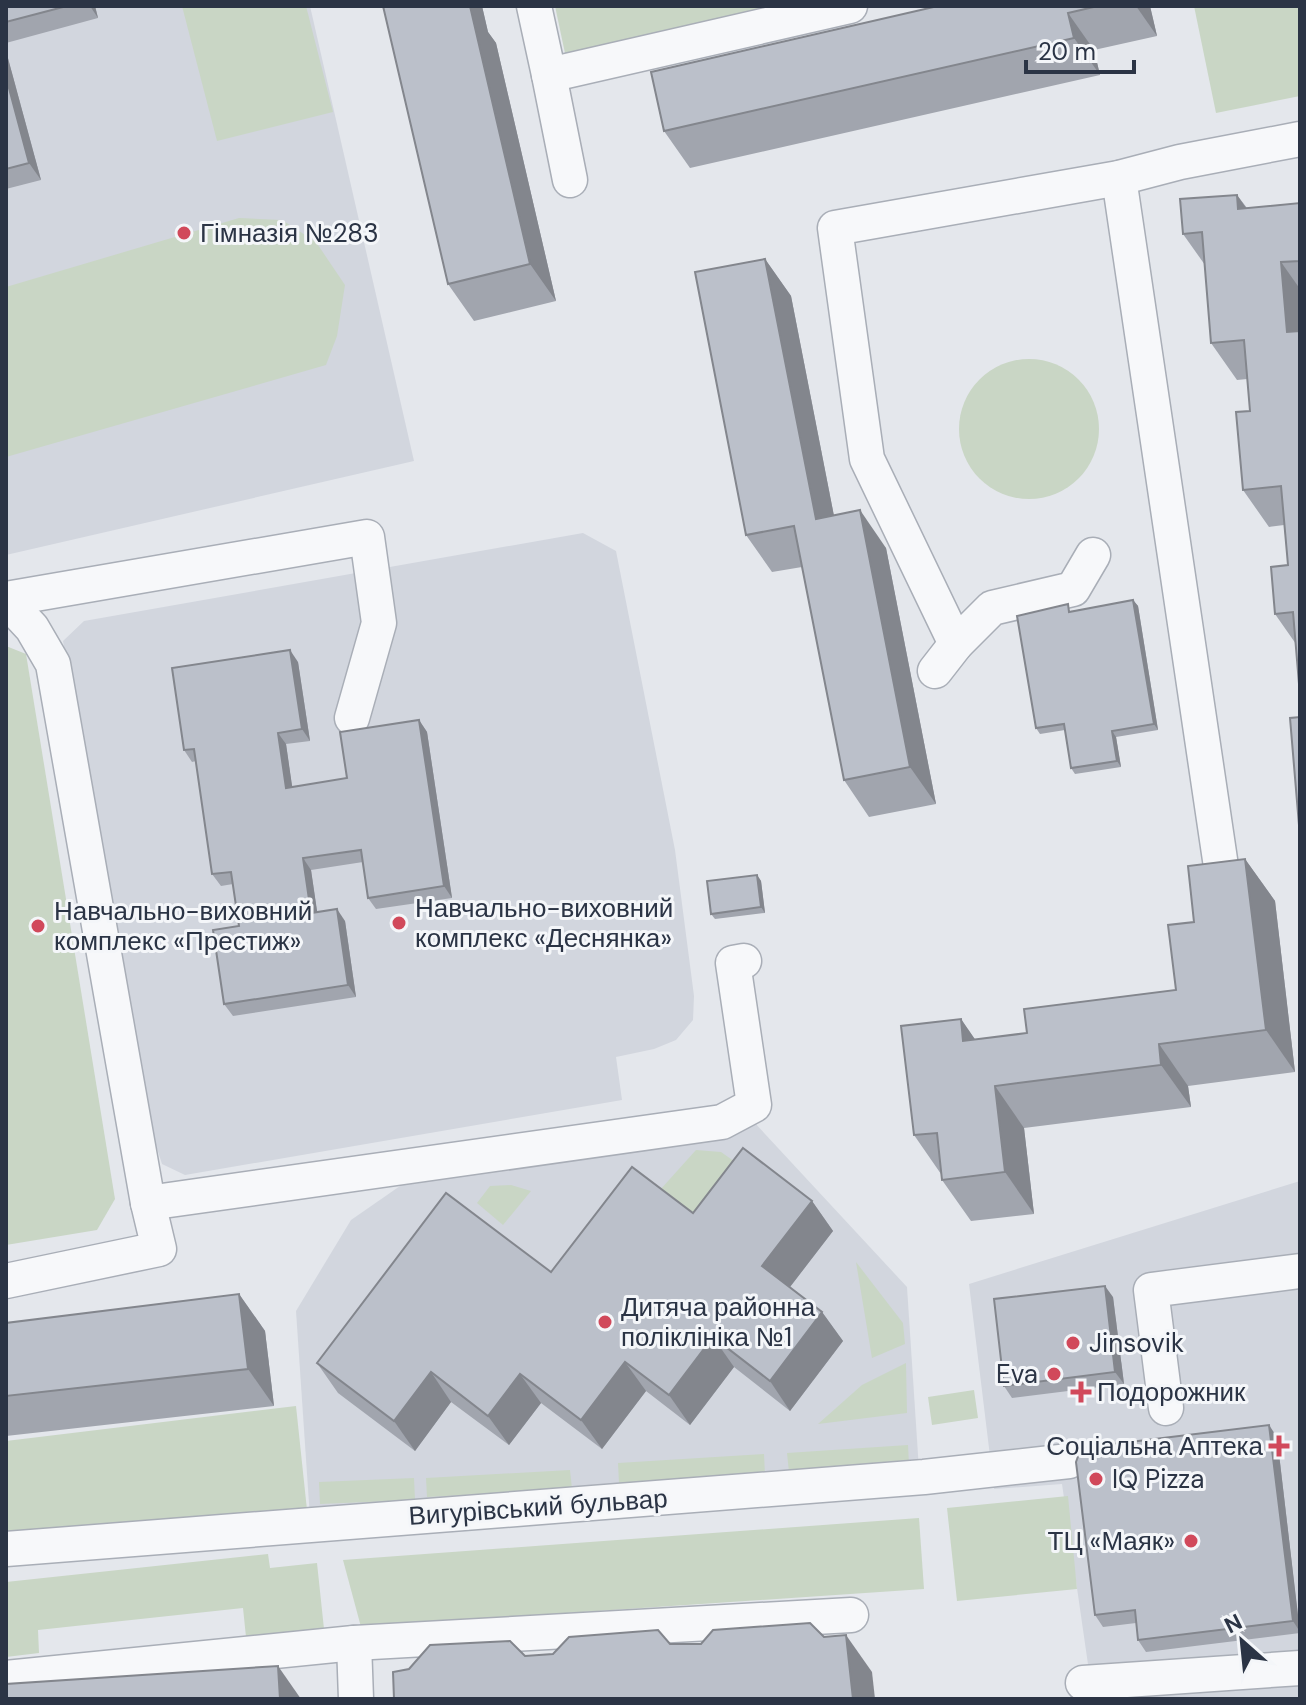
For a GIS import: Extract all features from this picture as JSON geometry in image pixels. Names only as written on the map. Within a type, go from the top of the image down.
[{"type":"street","points":[[534,6],[570,180]]},
{"type":"street","points":[[549,75],[850,6]]},
{"type":"street","points":[[956,644],[867,459],[835,228],[1119,178],[1180,162],[1300,139]]},
{"type":"street","points":[[1119,178],[1223,880]]},
{"type":"street","points":[[6,599],[367,537],[379,623],[352,718]]},
{"type":"street","points":[[935,671],[956,644],[992,608],[1073,589],[1093,555]]},
{"type":"street","points":[[6,599],[32,628],[53,664],[148,1203],[159,1249],[6,1281]]},
{"type":"street","points":[[148,1203],[722,1122],[754,1105],[733,963],[744,961]]},
{"type":"street","points":[[1166,1408],[1151,1290],[1300,1271]]},
{"type":"street","name":"Вигурівський бульвар","points":[[6,1549],[924,1477],[1069,1461]]},
{"type":"street","points":[[6,1678],[354,1643],[851,1615]]},
{"type":"street","points":[[354,1643],[356,1699]]},
{"type":"street","points":[[1083,1683],[1300,1668]]},
{"type":"shaded area","name":"Гімназія №283","points":[[6,6],[310,6],[414,461],[6,555]]},
{"type":"shaded area","name":"Навчально-виховний комплекс «Деснянка»","points":[[583,533],[616,551],[675,850],[694,996],[693,1020],[676,1040],[654,1049],[616,1057],[622,1100],[185,1175],[162,1164],[148,1121],[63,641],[84,621]]},
{"type":"shaded area","points":[[754,1122],[907,1287],[919,1470],[310,1518],[296,1311],[351,1220],[426,1168]]},
{"type":"shaded area","points":[[1300,1181],[1300,1699],[1093,1699],[1062,1484],[994,1489],[969,1284]]},
{"type":"green space","points":[[182,6],[306,6],[333,112],[217,141]]},
{"type":"green space","points":[[555,6],[787,6],[566,58]]},
{"type":"green space","points":[[1194,6],[1300,6],[1300,96],[1216,113]]},
{"type":"green space","points":[[239,218],[282,220],[316,242],[345,285],[337,336],[326,365],[6,457],[6,287]]},
{"type":"green space","points":[[1029,359],[1056,365],[1078,380],[1093,402],[1099,429],[1093,456],[1078,478],[1056,493],[1029,499],[1002,493],[980,478],[965,456],[959,429],[965,402],[980,380],[1002,365]]},
{"type":"green space","name":"Навчально-виховний комплекс «Престиж»","points":[[6,646],[26,654],[115,1199],[97,1230],[6,1245]]},
{"type":"green space","points":[[696,1150],[721,1152],[745,1169],[702,1222],[660,1190]]},
{"type":"green space","points":[[511,1185],[531,1191],[503,1225],[477,1203],[490,1186]]},
{"type":"green space","points":[[856,1262],[903,1323],[905,1344],[872,1358]]},
{"type":"green space","points":[[906,1363],[907,1413],[818,1424],[862,1385]]},
{"type":"green space","points":[[974,1390],[978,1418],[932,1425],[928,1397]]},
{"type":"green space","points":[[296,1406],[307,1510],[6,1535],[6,1441]]},
{"type":"green space","points":[[908,1445],[909,1464],[789,1472],[787,1453]]},
{"type":"green space","points":[[764,1454],[765,1475],[619,1483],[618,1463]]},
{"type":"green space","points":[[570,1470],[572,1489],[427,1497],[426,1478]]},
{"type":"green space","points":[[414,1478],[415,1500],[320,1504],[319,1482]]},
{"type":"green space","points":[[1068,1496],[1077,1589],[957,1601],[947,1508]]},
{"type":"green space","points":[[919,1518],[924,1589],[361,1627],[343,1560]]},
{"type":"green space","points":[[268,1554],[270,1568],[317,1563],[324,1629],[246,1637],[243,1608],[38,1630],[39,1653],[6,1657],[6,1582]]},
{"type":"building","points":[[6,6],[67,6],[6,22]]},
{"type":"building","points":[[383,6],[470,6],[530,264],[448,284]]},
{"type":"building","points":[[938,6],[1098,6],[1068,13],[1074,38],[664,131],[651,72]]},
{"type":"building","points":[[6,77],[29,163],[6,169]]},
{"type":"building","points":[[1237,195],[1238,209],[1300,203],[1300,261],[1281,262],[1287,332],[1300,331],[1300,696],[1293,612],[1275,614],[1271,567],[1288,565],[1281,486],[1243,490],[1236,412],[1250,411],[1244,340],[1211,343],[1202,232],[1183,234],[1180,199]]},
{"type":"building","points":[[765,259],[816,519],[860,510],[910,767],[844,780],[794,526],[746,535],[695,272]]},
{"type":"building","points":[[1133,600],[1154,724],[1112,731],[1117,761],[1071,768],[1064,724],[1036,728],[1017,616],[1068,604],[1069,612]]},
{"type":"building","points":[[290,650],[302,729],[278,733],[286,788],[347,778],[340,732],[419,720],[444,886],[368,898],[361,850],[303,858],[311,913],[337,909],[348,985],[224,1004],[213,930],[239,926],[231,872],[212,874],[194,749],[184,750],[172,668]]},
{"type":"building","points":[[1300,717],[1300,837],[1290,718]]},
{"type":"building","points":[[1245,859],[1266,1030],[1159,1044],[1161,1065],[995,1086],[1005,1172],[942,1180],[937,1133],[914,1135],[901,1026],[961,1019],[963,1041],[1027,1033],[1024,1009],[1176,990],[1168,925],[1194,922],[1188,866]]},
{"type":"building","points":[[757,875],[761,907],[711,914],[707,881]]},
{"type":"building","name":"Дитяча районна поліклініка №1","points":[[743,1148],[812,1201],[762,1266],[822,1312],[770,1381],[713,1337],[669,1395],[625,1362],[581,1420],[520,1374],[488,1416],[431,1372],[394,1421],[317,1363],[446,1193],[551,1272],[632,1167],[693,1213]]},
{"type":"building","points":[[1105,1286],[1115,1372],[1004,1386],[994,1299]]},
{"type":"building","points":[[239,1294],[248,1369],[6,1396],[6,1323]]},
{"type":"building","name":"ТЦ «Маяк»","points":[[1269,1425],[1293,1621],[1138,1640],[1135,1610],[1095,1615],[1076,1462],[1081,1448]]},
{"type":"building","points":[[810,1623],[824,1637],[846,1635],[853,1699],[394,1699],[393,1672],[409,1669],[430,1645],[510,1641],[525,1656],[553,1654],[569,1637],[658,1630],[670,1644],[701,1644],[713,1630]]},
{"type":"building","points":[[278,1666],[280,1699],[6,1699],[6,1684]]},
{"type":"place","name":"Гімназія №283","points":[[184,233]]},
{"type":"place","name":"Навчально-виховний комплекс «Деснянка»","points":[[399,923]]},
{"type":"place","name":"Навчально-виховний комплекс «Престиж»","points":[[38,926]]},
{"type":"place","name":"Дитяча районна поліклініка №1","points":[[605,1322]]},
{"type":"place","name":"Jinsovik","points":[[1073,1343]]},
{"type":"place","name":"Eva","points":[[1054,1374]]},
{"type":"place","name":"Подорожник","points":[[1081,1392]]},
{"type":"place","name":"Соціальна Аптека","points":[[1279,1446]]},
{"type":"place","name":"IQ Pizza","points":[[1096,1479]]},
{"type":"place","name":"ТЦ «Маяк»","points":[[1191,1541]]}]
